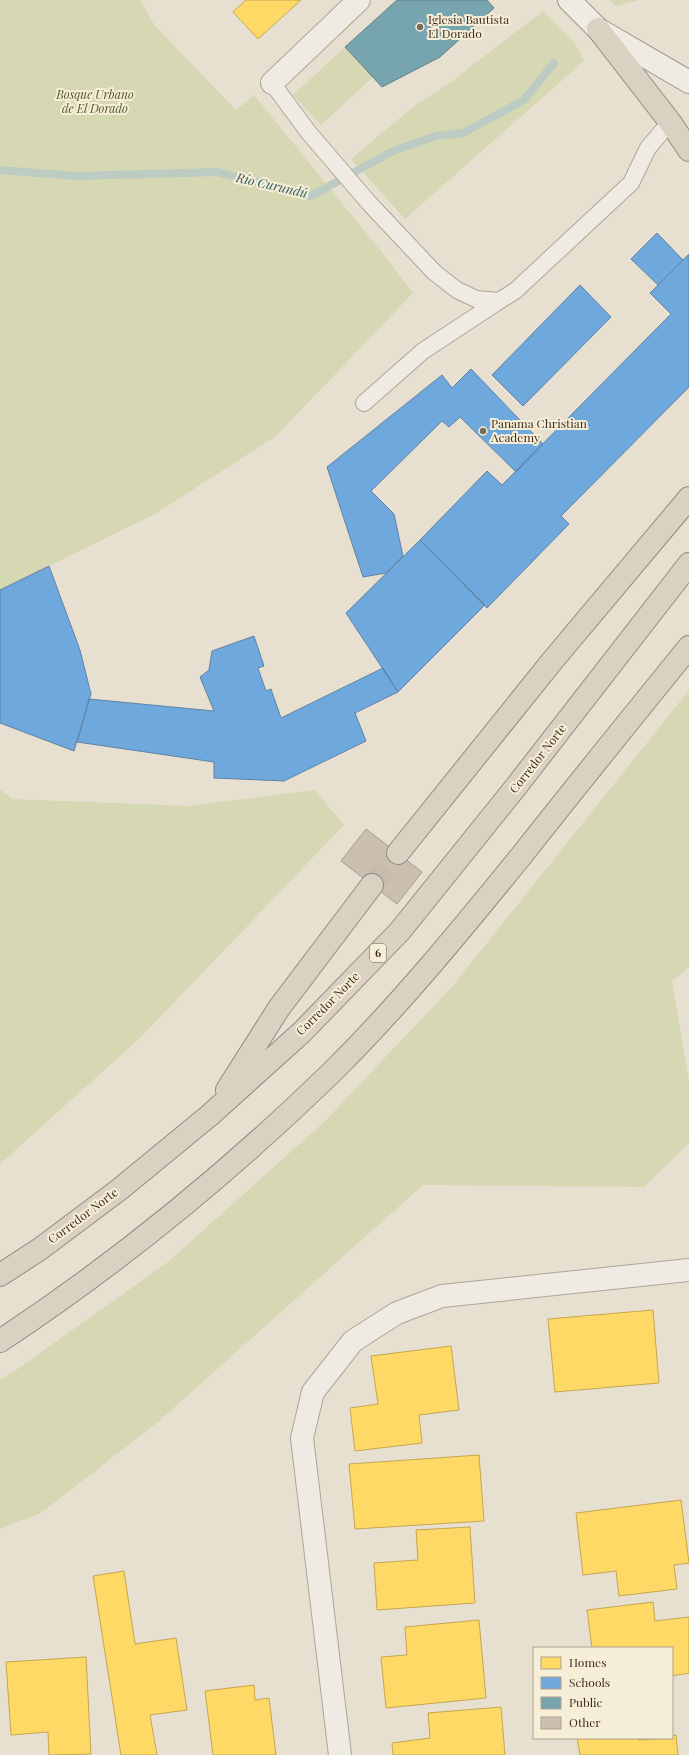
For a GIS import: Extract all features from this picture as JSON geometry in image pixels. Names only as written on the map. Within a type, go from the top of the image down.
[{"type":"highway","points":[[598,29],[670,122],[689,150]]},
{"type":"highway","points":[[398,853],[553,660],[689,498]]},
{"type":"highway","name":"Corredor Norte","points":[[0,1275],[40,1249],[120,1189],[210,1115],[302,1032],[400,930],[516,788],[689,564]]},
{"type":"highway","points":[[0,1342],[61,1301],[201,1192],[330,1074],[401,999],[477,911],[689,647]]},
{"type":"highway","points":[[210,1115],[279,1008],[372,886]]},
{"type":"street","points":[[272,83],[359,0]]},
{"type":"street","points":[[569,0],[598,29],[689,82]]},
{"type":"street","points":[[340,1755],[302,1438],[313,1392],[353,1341],[397,1313],[442,1296],[689,1270]]},
{"type":"lane","points":[[272,83],[309,133],[369,202],[435,273],[457,290],[476,299],[499,301]]},
{"type":"lane","points":[[364,403],[423,351],[514,291],[631,183],[648,148],[670,122]]},
{"type":"green space","name":"Bosque Urbano de El Dorado","points":[[0,0],[140,0],[155,26],[236,110],[254,95],[376,245],[413,293],[276,436],[155,514],[0,590]]},
{"type":"green space","points":[[609,0],[639,0],[616,6]]},
{"type":"green space","points":[[543,11],[575,43],[584,61],[405,219],[351,159],[413,107],[451,82]]},
{"type":"green space","points":[[345,47],[373,77],[321,125],[293,95]]},
{"type":"green space","points":[[689,690],[689,967],[672,981],[689,1081],[689,1143],[644,1187],[423,1185],[158,1422],[41,1513],[0,1529],[0,1380],[168,1262],[324,1122],[451,988]]},
{"type":"green space","points":[[0,789],[12,799],[188,806],[315,790],[344,825],[140,1038],[0,1164]]},
{"type":"building: Homes","points":[[246,0],[301,0],[258,39],[233,12]]},
{"type":"building: Homes","points":[[653,1310],[659,1383],[555,1392],[548,1319]]},
{"type":"building: Homes","points":[[451,1346],[459,1410],[419,1415],[422,1443],[355,1451],[350,1408],[378,1404],[371,1356]]},
{"type":"building: Homes","points":[[479,1455],[484,1521],[355,1529],[349,1464]]},
{"type":"building: Homes","points":[[681,1500],[689,1563],[674,1565],[677,1589],[619,1596],[616,1571],[583,1575],[576,1513]]},
{"type":"building: Homes","points":[[470,1527],[475,1603],[377,1610],[374,1563],[418,1560],[416,1530]]},
{"type":"building: Homes","points":[[124,1571],[135,1644],[176,1638],[187,1710],[150,1715],[157,1755],[121,1755],[93,1576]]},
{"type":"building: Homes","points":[[653,1602],[655,1621],[689,1617],[689,1673],[673,1676],[673,1647],[592,1647],[587,1610]]},
{"type":"building: Homes","points":[[479,1620],[486,1698],[386,1708],[381,1657],[407,1655],[405,1627]]},
{"type":"building: Homes","points":[[86,1657],[91,1754],[49,1755],[48,1732],[11,1735],[6,1662]]},
{"type":"building: Homes","points":[[254,1685],[255,1700],[269,1698],[276,1755],[213,1755],[205,1691]]},
{"type":"building: Homes","points":[[501,1707],[505,1755],[393,1755],[392,1743],[430,1738],[428,1713]]},
{"type":"building: Homes","points":[[676,1735],[678,1755],[580,1755],[577,1739],[673,1739],[673,1736]]},
{"type":"building: Schools","points":[[657,233],[683,260],[658,285],[631,259]]},
{"type":"building: Schools","points":[[689,254],[689,387],[561,516],[569,524],[487,608],[420,540],[487,471],[502,485],[671,314],[650,293]]},
{"type":"building: Schools","points":[[580,285],[611,317],[523,406],[492,375]]},
{"type":"building: Schools","points":[[471,369],[543,444],[516,472],[460,417],[449,427],[442,421],[371,491],[394,514],[403,556],[386,573],[363,577],[327,467],[442,375],[452,388]]},
{"type":"building: Schools","points":[[420,540],[485,605],[398,692],[346,613]]},
{"type":"building: Schools","points":[[49,566],[80,650],[91,694],[74,751],[0,723],[0,590]]},
{"type":"building: Schools","points":[[254,636],[264,666],[258,668],[266,691],[271,689],[281,718],[383,668],[398,692],[355,713],[366,741],[284,781],[214,778],[214,762],[77,742],[89,699],[214,711],[200,677],[209,670],[212,651]]},
{"type":"building: Public","name":"Iglesia Bautista El Dorado","points":[[397,0],[487,0],[494,8],[440,57],[382,87],[345,47]]},
{"type":"building: Other","points":[[366,829],[422,872],[397,904],[341,861]]},
{"type":"waterway","name":"Río Curundú","points":[[0,170],[76,176],[217,172],[311,196],[393,151],[436,136],[463,133],[524,100],[554,63]]},
{"type":"tunnel","points":[[372,885],[398,853]]},
{"type":"place","name":"Iglesia Bautista El Dorado","points":[[420,27]]},
{"type":"place","name":"Panama Christian Academy","points":[[483,431]]}]
